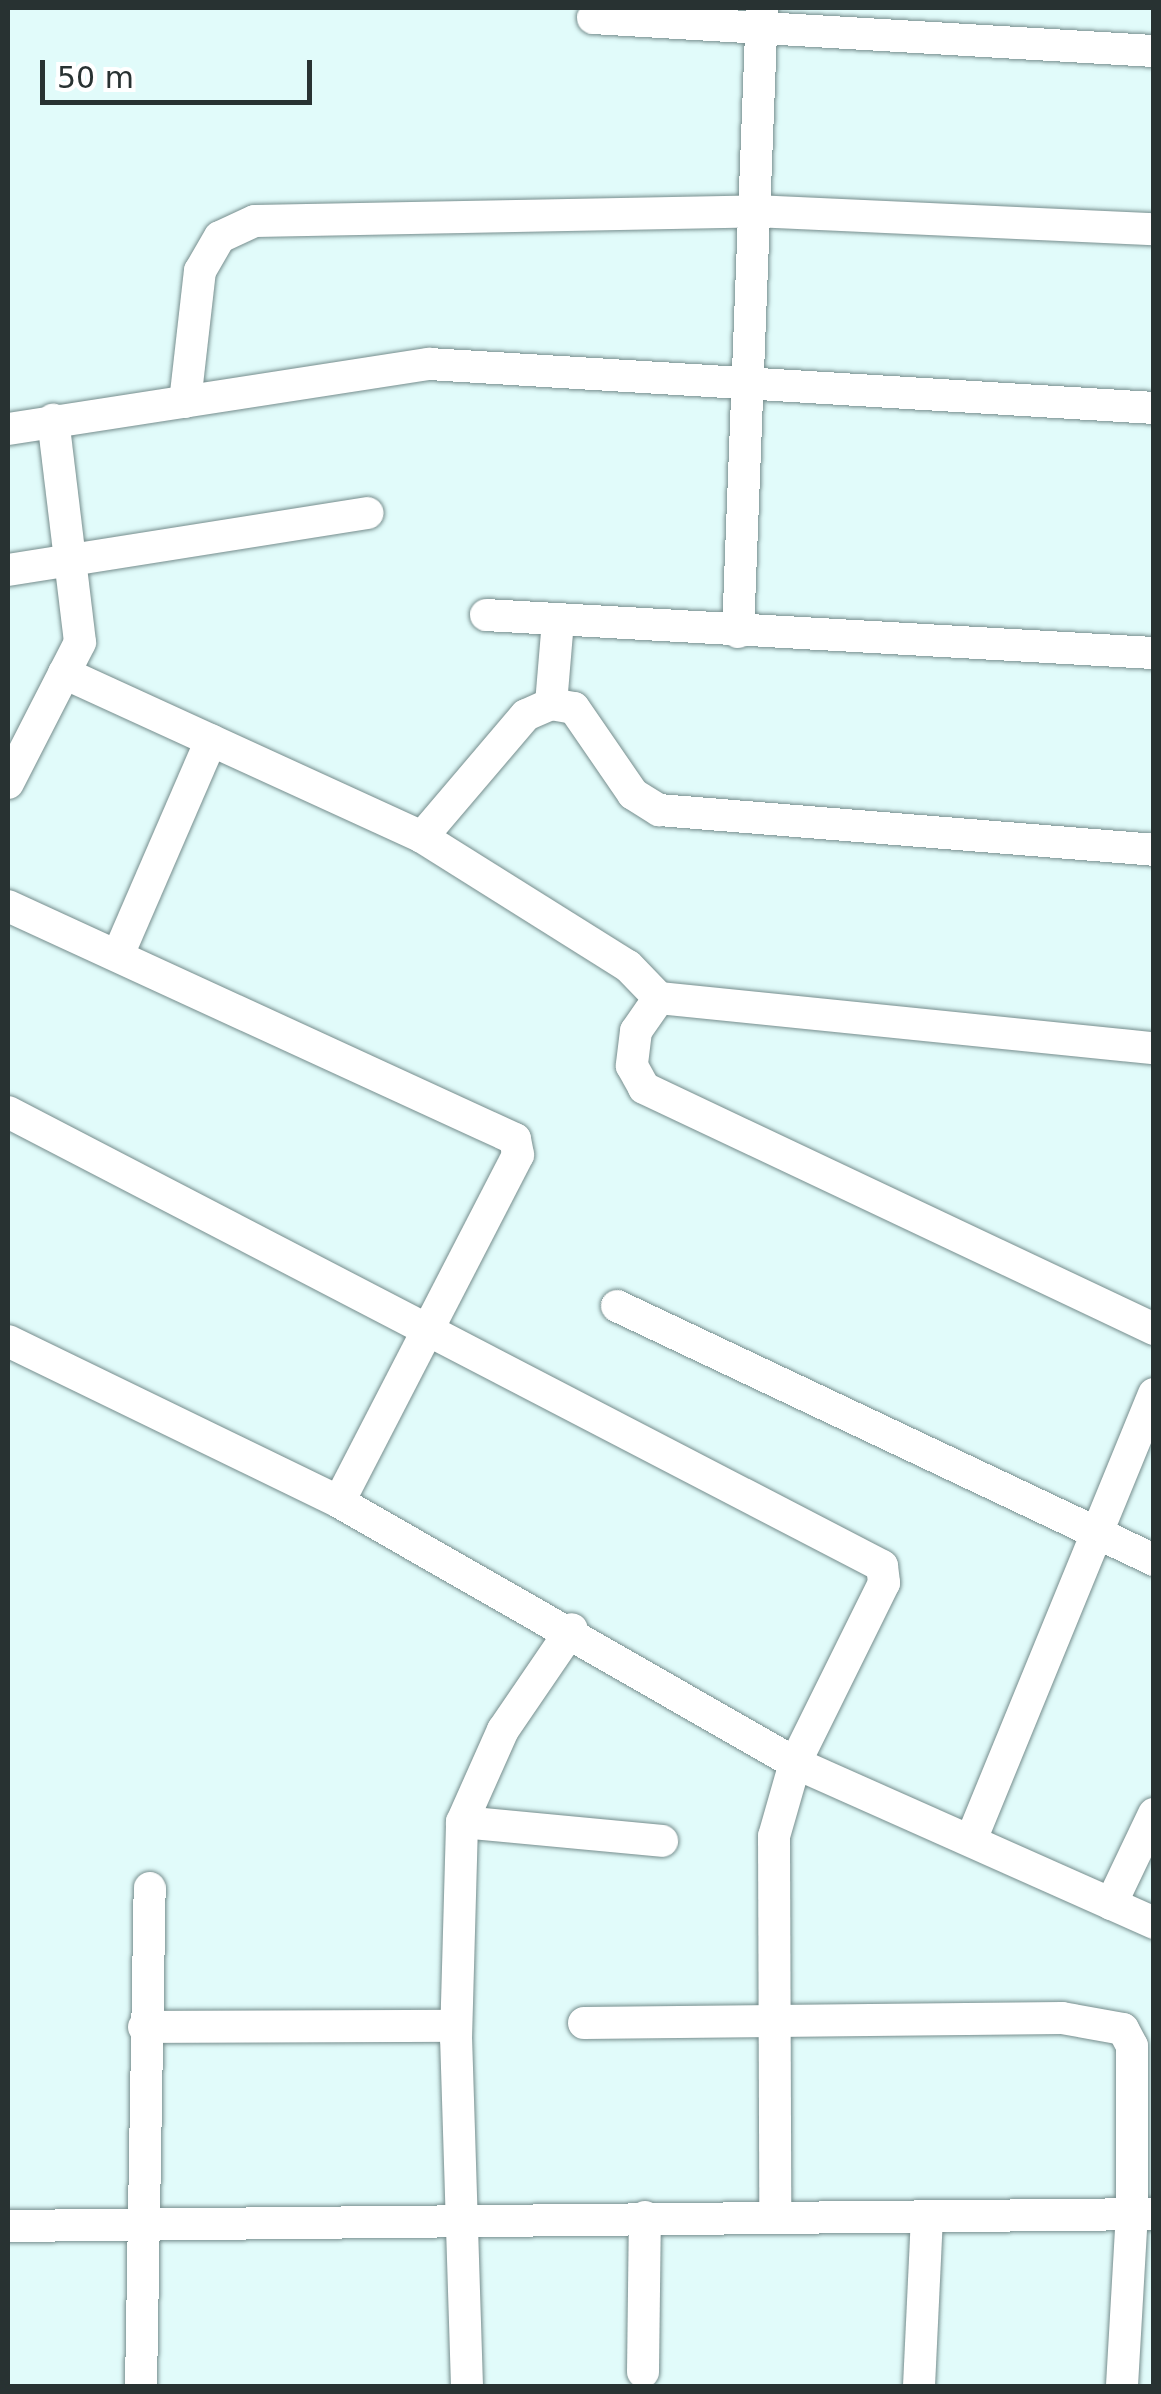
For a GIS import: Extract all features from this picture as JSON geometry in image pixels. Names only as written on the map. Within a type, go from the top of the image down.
[{"type":"street","points":[[593,18],[761,19],[1154,51]]},
{"type":"street","points":[[738,632],[751,382],[761,19]]},
{"type":"street","points":[[185,402],[200,271],[220,237],[254,222],[754,211],[1154,229]]},
{"type":"street","points":[[8,429],[429,364],[1154,408]]},
{"type":"street","points":[[8,783],[80,642],[52,420]]},
{"type":"street","points":[[8,570],[368,513]]},
{"type":"street","points":[[486,615],[1154,653]]},
{"type":"street","points":[[551,704],[558,620]]},
{"type":"street","points":[[64,673],[422,837],[628,966],[659,998],[1154,1048]]},
{"type":"street","points":[[422,837],[526,715],[551,704],[574,708],[633,794],[659,810],[1154,850]]},
{"type":"street","points":[[118,956],[211,740]]},
{"type":"street","points":[[8,906],[515,1138],[518,1155],[340,1502]]},
{"type":"street","points":[[659,998],[636,1031],[632,1066],[644,1088],[1154,1329]]},
{"type":"street","points":[[8,1112],[882,1566],[884,1583],[795,1763],[774,1836],[770,2020],[775,2216]]},
{"type":"street","points":[[618,1306],[1098,1530],[1154,1560]]},
{"type":"street","points":[[8,1340],[340,1502],[572,1630],[795,1763],[1154,1923]]},
{"type":"street","points":[[972,1840],[1154,1394]]},
{"type":"street","points":[[466,2386],[456,2026],[462,1822],[503,1730],[572,1630]]},
{"type":"street","points":[[1111,1904],[1154,1814]]},
{"type":"street","points":[[462,1822],[662,1841]]},
{"type":"street","points":[[141,2386],[144,2026],[150,1888]]},
{"type":"street","points":[[584,2022],[1062,2018],[1124,2029],[1132,2046],[1143,2213],[1122,2386]]},
{"type":"street","points":[[144,2026],[456,2026]]},
{"type":"street","points":[[8,2226],[461,2217],[1143,2213]]},
{"type":"street","points":[[643,2372],[645,2216]]},
{"type":"street","points":[[919,2386],[927,2216]]}]
